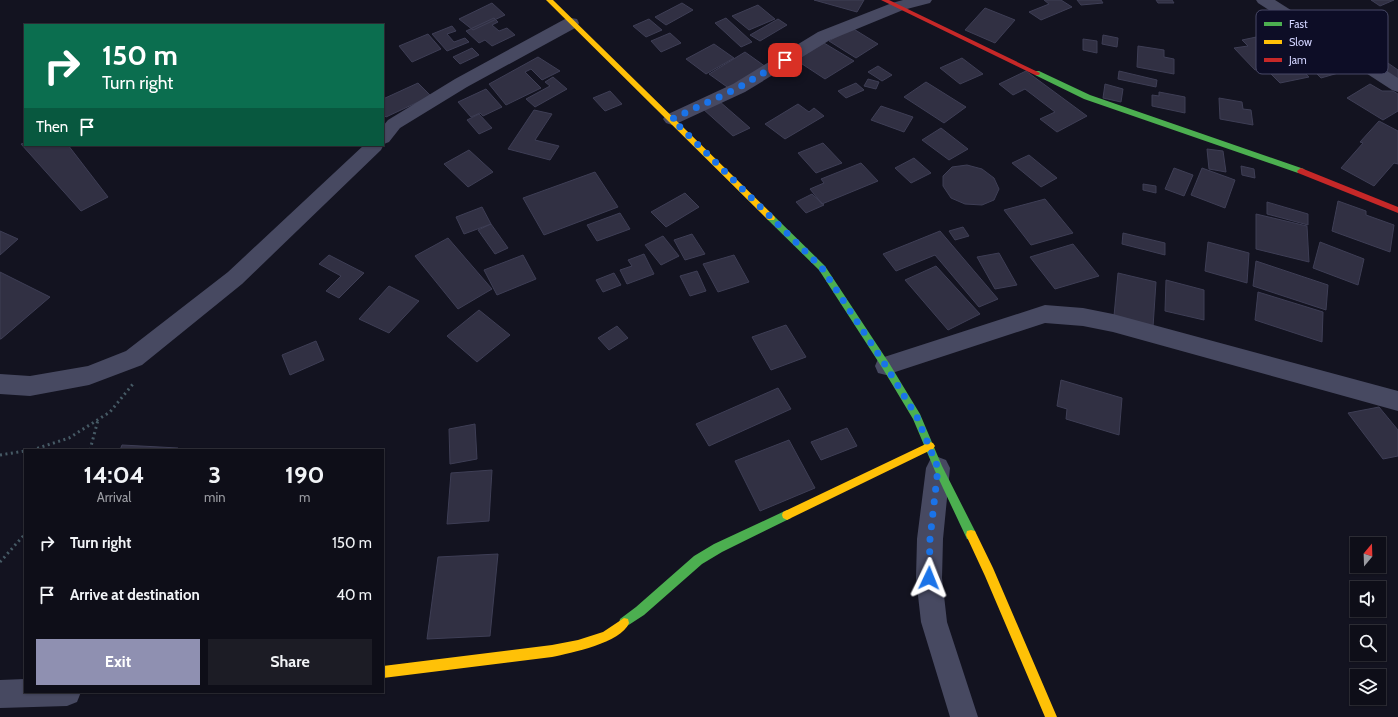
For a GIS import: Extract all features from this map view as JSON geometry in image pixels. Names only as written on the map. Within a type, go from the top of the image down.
[{"type":"street","points":[[550,0],[571,23],[672,119],[822,268],[886,366],[917,417],[934,457],[990,572],[1052,717]]},
{"type":"street","points":[[672,119],[738,88],[824,36],[891,3],[924,0]]},
{"type":"street","points":[[1264,0],[1280,10]]},
{"type":"street","points":[[891,3],[1087,97],[1309,174],[1398,210]]},
{"type":"street","points":[[384,137],[394,124],[461,83],[571,23]]},
{"type":"street","points":[[1379,74],[1398,86]]},
{"type":"street","points":[[0,384],[30,386],[89,375],[134,358],[235,278],[374,146]]},
{"type":"street","points":[[886,366],[1045,314],[1083,317],[1113,323],[1398,400]]},
{"type":"street","points":[[384,672],[552,651],[578,646],[606,636],[640,611],[698,560],[718,548],[934,457]]},
{"type":"street","points":[[934,457],[930,539],[930,570],[934,622],[964,717]]},
{"type":"street","points":[[0,694],[34,693]]},
{"type":"path","points":[[90,449],[98,420]]},
{"type":"path","points":[[0,455],[24,451]]},
{"type":"path","points":[[0,562],[24,535]]},
{"type":"building","points":[[814,0],[864,0],[857,12]]},
{"type":"building","points":[[1044,0],[1061,0],[1072,7],[1041,20],[1029,12],[1049,4]]},
{"type":"building","points":[[1077,0],[1101,0],[1103,3],[1081,5]]},
{"type":"building","points":[[1156,0],[1172,0],[1174,3],[1158,3]]},
{"type":"building","points":[[1371,0],[1394,0],[1380,6]]},
{"type":"building","points":[[492,3],[505,15],[473,30],[459,19]]},
{"type":"building","points":[[682,3],[693,10],[666,25],[655,17]]},
{"type":"building","points":[[758,5],[775,19],[749,30],[732,16]]},
{"type":"building","points":[[985,8],[1015,20],[995,43],[965,30]]},
{"type":"building","points":[[494,18],[498,22],[492,25],[499,31],[507,28],[515,35],[492,46],[485,40],[479,43],[466,31]]},
{"type":"building","points":[[726,18],[752,42],[741,47],[715,23]]},
{"type":"building","points":[[649,19],[662,30],[646,37],[633,26]]},
{"type":"building","points":[[778,19],[787,25],[760,41],[750,35]]},
{"type":"building","points":[[452,26],[456,31],[447,34],[454,42],[465,38],[469,42],[447,51],[432,34]]},
{"type":"building","points":[[852,28],[878,44],[856,58],[829,41]]},
{"type":"building","points":[[670,33],[681,43],[661,52],[651,41]]},
{"type":"building","points":[[428,34],[441,49],[412,62],[399,46]]},
{"type":"building","points":[[1103,35],[1118,38],[1117,47],[1102,44]]},
{"type":"building","points":[[1256,37],[1256,70],[1234,48],[1248,46],[1242,40]]},
{"type":"building","points":[[1083,39],[1097,41],[1097,53],[1083,50]]},
{"type":"building","points":[[824,43],[854,61],[825,79],[796,60]]},
{"type":"building","points":[[714,44],[734,58],[706,74],[686,59]]},
{"type":"building","points":[[1138,46],[1164,50],[1164,57],[1174,59],[1174,74],[1137,67]]},
{"type":"building","points":[[472,48],[479,55],[460,64],[453,57]]},
{"type":"building","points":[[745,52],[766,67],[730,89],[709,74]]},
{"type":"building","points":[[538,57],[560,71],[542,80],[531,69],[525,72],[541,88],[506,105],[489,84]]},
{"type":"building","points":[[962,58],[983,74],[960,84],[940,68]]},
{"type":"building","points":[[1388,63],[1398,70],[1398,83],[1385,74],[1388,74]]},
{"type":"building","points":[[878,66],[892,75],[882,81],[868,72]]},
{"type":"building","points":[[1026,71],[1087,116],[1057,132],[1040,119],[1055,112],[1025,89],[1013,95],[999,84]]},
{"type":"building","points":[[1119,71],[1157,80],[1156,87],[1118,79]]},
{"type":"building","points":[[1271,74],[1306,74],[1309,77],[1280,83]]},
{"type":"building","points":[[1317,74],[1335,74],[1321,78]]},
{"type":"building","points":[[553,77],[567,89],[535,107],[526,99],[550,86],[545,82]]},
{"type":"building","points":[[868,79],[879,82],[876,89],[864,86]]},
{"type":"building","points":[[926,82],[966,107],[944,123],[904,97]]},
{"type":"building","points":[[418,83],[431,96],[386,117],[384,115],[384,99]]},
{"type":"building","points":[[856,83],[864,90],[846,98],[838,91]]},
{"type":"building","points":[[1105,84],[1123,89],[1121,102],[1103,98]]},
{"type":"building","points":[[1370,84],[1382,91],[1393,91],[1398,94],[1398,111],[1383,120],[1347,98]]},
{"type":"building","points":[[486,89],[502,107],[483,116],[480,113],[471,117],[458,102]]},
{"type":"building","points":[[610,91],[622,104],[605,111],[593,98]]},
{"type":"building","points":[[1159,92],[1185,97],[1185,113],[1152,106],[1152,95],[1159,96]]},
{"type":"building","points":[[1219,98],[1242,102],[1243,109],[1251,110],[1253,125],[1220,119]]},
{"type":"building","points":[[719,101],[750,128],[733,136],[703,109]]},
{"type":"building","points":[[798,104],[809,112],[814,108],[824,116],[785,139],[765,124]]},
{"type":"building","points":[[881,106],[913,117],[904,132],[871,120]]},
{"type":"building","points":[[534,110],[552,114],[535,140],[559,146],[550,160],[508,149]]},
{"type":"building","points":[[479,114],[492,128],[479,134],[467,120]]},
{"type":"building","points":[[1379,121],[1398,131],[1398,164],[1394,163],[1374,186],[1341,168],[1363,143],[1360,142]]},
{"type":"building","points":[[941,128],[968,149],[949,160],[922,140]]},
{"type":"building","points":[[24,143],[24,146],[69,146],[108,197],[81,211],[21,144]]},
{"type":"building","points":[[823,143],[842,163],[816,173],[798,153]]},
{"type":"building","points":[[1207,149],[1223,151],[1226,172],[1209,169]]},
{"type":"building","points":[[469,150],[493,172],[468,187],[444,164]]},
{"type":"building","points":[[1029,155],[1057,178],[1041,187],[1012,163]]},
{"type":"building","points":[[914,158],[931,173],[911,183],[895,168]]},
{"type":"building","points":[[861,163],[878,181],[822,204],[810,189],[824,183],[821,179]]},
{"type":"building","points":[[967,165],[982,169],[994,178],[999,189],[994,200],[982,205],[965,204],[951,198],[943,186],[943,176],[952,167]]},
{"type":"building","points":[[1241,166],[1254,169],[1255,178],[1242,175]]},
{"type":"building","points":[[1174,168],[1193,175],[1184,196],[1165,189]]},
{"type":"building","points":[[1202,168],[1235,180],[1225,208],[1191,195]]},
{"type":"building","points":[[595,172],[618,207],[544,235],[523,198]]},
{"type":"building","points":[[1143,184],[1156,186],[1156,193],[1143,190]]},
{"type":"building","points":[[685,193],[699,207],[666,227],[651,212]]},
{"type":"building","points":[[812,194],[824,205],[806,213],[796,202]]},
{"type":"building","points":[[1045,199],[1073,233],[1031,245],[1004,210]]},
{"type":"building","points":[[1338,201],[1366,211],[1366,215],[1394,225],[1390,252],[1332,231]]},
{"type":"building","points":[[1267,202],[1308,214],[1308,225],[1267,214]]},
{"type":"building","points":[[482,207],[491,224],[464,234],[456,217]]},
{"type":"building","points":[[620,213],[630,229],[597,241],[587,225]]},
{"type":"building","points":[[1256,214],[1307,226],[1309,262],[1256,249]]},
{"type":"building","points":[[491,224],[508,248],[495,254],[478,230]]},
{"type":"building","points":[[963,227],[969,236],[955,240],[949,231]]},
{"type":"building","points":[[0,231],[18,239],[0,255]]},
{"type":"building","points":[[940,231],[998,299],[979,307],[935,255],[896,271],[883,254]]},
{"type":"building","points":[[1123,233],[1165,243],[1165,255],[1122,244]]},
{"type":"building","points":[[692,234],[705,254],[685,260],[674,240]]},
{"type":"building","points":[[663,236],[679,256],[661,265],[645,245]]},
{"type":"building","points":[[448,238],[492,289],[458,309],[415,256]]},
{"type":"building","points":[[1208,242],[1249,253],[1247,283],[1205,271]]},
{"type":"building","points":[[1320,242],[1364,259],[1358,285],[1313,268]]},
{"type":"building","points":[[1073,244],[1099,276],[1055,289],[1030,257]]},
{"type":"building","points":[[999,253],[1017,285],[995,289],[977,257]]},
{"type":"building","points":[[644,254],[654,274],[627,284],[620,270],[632,266],[628,260]]},
{"type":"building","points":[[329,255],[364,273],[339,298],[326,291],[341,276],[319,264]]},
{"type":"building","points":[[523,255],[536,279],[497,295],[484,270]]},
{"type":"building","points":[[734,255],[749,282],[718,292],[703,264]]},
{"type":"building","points":[[1256,261],[1328,285],[1326,310],[1253,286]]},
{"type":"building","points":[[936,266],[980,314],[948,330],[905,280]]},
{"type":"building","points":[[697,271],[706,291],[690,296],[680,276]]},
{"type":"building","points":[[0,272],[50,297],[1,339],[0,339]]},
{"type":"building","points":[[614,273],[621,285],[603,292],[596,280]]},
{"type":"building","points":[[1118,273],[1156,282],[1153,327],[1114,316]]},
{"type":"building","points":[[1166,280],[1204,290],[1204,320],[1165,311]]},
{"type":"building","points":[[389,286],[419,301],[389,333],[359,319]]},
{"type":"building","points":[[1258,292],[1323,312],[1322,342],[1255,320]]},
{"type":"building","points":[[479,310],[510,335],[477,362],[447,336]]},
{"type":"building","points":[[786,325],[806,357],[771,370],[752,337]]},
{"type":"building","points":[[617,326],[628,338],[609,350],[598,338]]},
{"type":"building","points":[[316,341],[324,360],[290,375],[282,355]]},
{"type":"building","points":[[1061,380],[1122,398],[1119,435],[1066,419],[1067,409],[1057,406]]},
{"type":"building","points":[[778,388],[791,409],[709,446],[696,424]]},
{"type":"building","points":[[1379,407],[1398,430],[1398,456],[1383,459],[1348,413]]},
{"type":"building","points":[[475,424],[477,459],[450,464],[449,429]]},
{"type":"building","points":[[847,428],[857,446],[821,460],[811,442]]},
{"type":"building","points":[[789,440],[815,488],[760,511],[735,461]]},
{"type":"building","points":[[122,445],[178,448],[178,449],[120,449]]},
{"type":"building","points":[[492,470],[489,521],[447,524],[451,473]]},
{"type":"building","points":[[498,554],[490,636],[427,639],[438,557]]},
{"type":"traffic: fast","points":[[1037,73],[1087,97],[1301,171]]},
{"type":"traffic: fast","points":[[771,218],[822,268],[886,366],[917,417],[938,468],[971,535]]},
{"type":"traffic: fast","points":[[624,623],[640,611],[698,560],[718,548],[787,515]]},
{"type":"traffic: slow","points":[[549,0],[771,218]]},
{"type":"traffic: slow","points":[[787,515],[930,446]]},
{"type":"traffic: slow","points":[[971,535],[989,572],[1051,717]]},
{"type":"traffic: slow","points":[[384,672],[552,651],[578,646],[606,636],[624,623]]},
{"type":"traffic: jam","points":[[884,0],[1037,73]]},
{"type":"traffic: jam","points":[[1301,171],[1398,210]]},
{"type":"route","points":[[785,60],[738,88],[672,119],[822,268],[886,366],[917,417],[938,468],[930,539],[929,578]]}]
